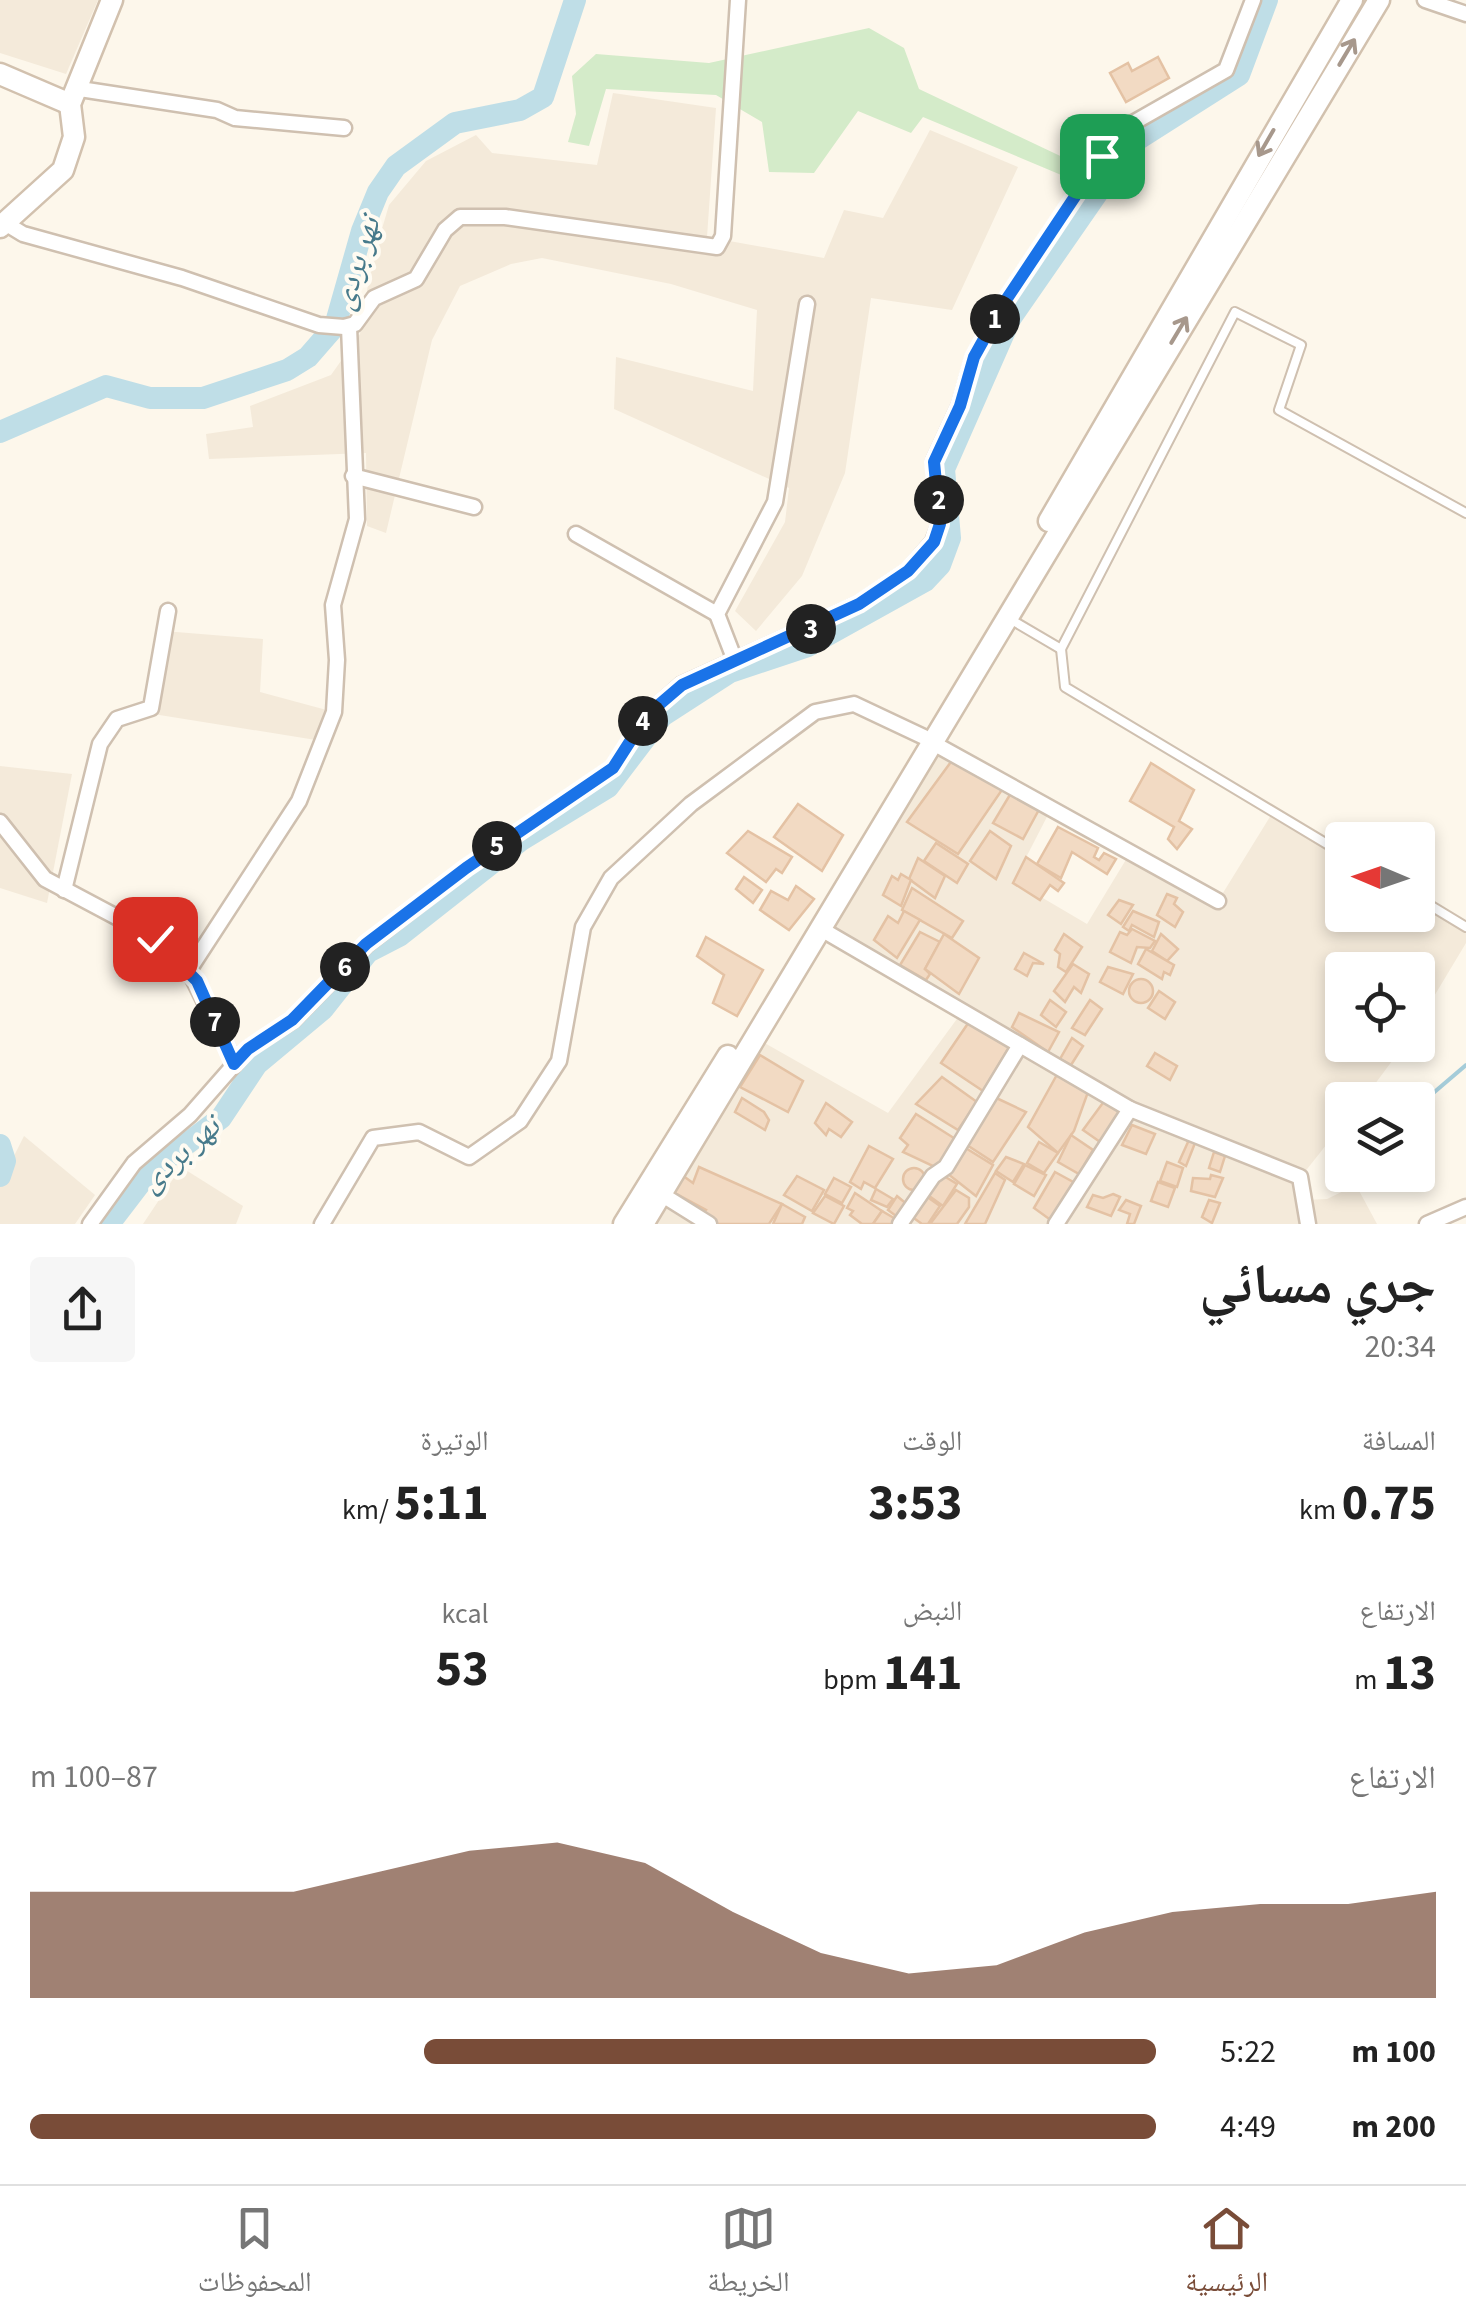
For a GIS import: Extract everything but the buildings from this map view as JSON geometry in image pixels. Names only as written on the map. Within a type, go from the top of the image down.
[{"type":"main road","points":[[2,225],[63,170],[74,138],[75,97],[112,0]]},
{"type":"main road","points":[[643,1224],[822,929],[1352,0]]},
{"type":"main road","points":[[624,1224],[1006,616],[1379,0]]},
{"type":"main road","points":[[0,74],[75,97]]},
{"type":"street","points":[[189,970],[299,802],[334,712],[337,660],[333,605],[357,519],[346,327],[374,298],[416,279],[445,230],[460,217],[516,219],[716,246],[723,236],[738,0]]},
{"type":"street","points":[[90,1224],[134,1163],[190,1115],[248,1049],[292,1020],[366,944],[466,868],[613,768],[647,715],[682,685],[734,658],[782,643],[859,604],[908,571],[934,542],[940,524],[934,462],[960,406],[974,357],[1004,303],[1102,156],[1133,123],[1226,70],[1253,0]]},
{"type":"street","points":[[1425,0],[1466,14]]},
{"type":"street","points":[[75,97],[217,110],[235,118],[344,128]]},
{"type":"street","points":[[2,225],[182,278],[319,325],[346,327]]},
{"type":"street","points":[[717,614],[775,502],[807,304]]},
{"type":"street","points":[[354,476],[474,507]]},
{"type":"street","points":[[576,534],[717,614],[734,658]]},
{"type":"street","points":[[64,890],[100,744],[117,719],[151,708],[168,612]]},
{"type":"street","points":[[322,1224],[372,1138],[418,1132],[469,1157],[520,1121],[559,1061],[583,928],[611,878],[691,804],[815,712],[854,704],[928,740],[1218,902]]},
{"type":"street","points":[[0,822],[34,868],[64,890],[141,930],[189,970],[234,1064]]},
{"type":"street","points":[[822,929],[1130,1108],[1300,1177],[1308,1224]]},
{"type":"street","points":[[900,1224],[933,1176],[946,1167],[1020,1046]]},
{"type":"street","points":[[1056,1224],[1130,1108]]},
{"type":"street","points":[[661,1194],[709,1224]]},
{"type":"street","points":[[1428,1224],[1451,1220],[1466,1207]]},
{"type":"lane","points":[[1325,843],[1064,687],[1061,649],[1235,312],[1302,345],[1279,410],[1466,514]]},
{"type":"lane","points":[[1006,616],[1061,649]]},
{"type":"lane","points":[[1435,908],[1466,927]]},
{"type":"shaded area","points":[[0,0],[98,0],[66,74],[0,53]]},
{"type":"shaded area","points":[[613,93],[716,108],[707,237],[824,258],[844,210],[883,218],[930,130],[1018,167],[952,310],[871,298],[845,473],[802,576],[756,631],[735,611],[785,522],[789,488],[614,409],[616,357],[753,391],[757,310],[671,284],[542,258],[511,264],[460,286],[432,340],[386,533],[367,526],[366,453],[209,459],[206,434],[253,427],[250,406],[331,375],[360,334],[371,266],[389,205],[426,161],[476,135],[492,153],[597,165]]},
{"type":"shaded area","points":[[164,631],[263,639],[260,692],[334,712],[322,741],[147,713]]},
{"type":"shaded area","points":[[933,743],[1051,809],[1014,881],[1087,924],[1130,853],[1218,901],[1273,812],[1325,843],[1325,932],[1435,932],[1435,908],[1466,927],[1466,943],[1435,995],[1435,952],[1325,952],[1325,1062],[1391,1062],[1376,1082],[1325,1082],[1325,1146],[1300,1178],[1305,1200],[1360,1192],[1377,1224],[643,1224],[756,1038],[888,1113],[962,1012],[821,929]]},
{"type":"shaded area","points":[[0,766],[72,774],[47,903],[0,888]]},
{"type":"shaded area","points":[[24,1136],[95,1195],[75,1224],[0,1224],[0,1184]]},
{"type":"shaded area","points":[[181,1167],[243,1206],[236,1224],[143,1224]]},
{"type":"green space","points":[[869,28],[904,48],[919,89],[1073,162],[1066,177],[923,117],[911,133],[858,111],[814,173],[769,172],[762,122],[716,95],[606,89],[589,146],[568,142],[576,114],[572,76],[596,54],[709,63]]},
{"type":"waterway","name":"نهر بردى","points":[[0,432],[106,386],[150,398],[203,398],[287,370],[308,357],[335,326],[362,231],[378,192],[396,166],[455,123],[520,110],[543,97],[575,0]]},
{"type":"waterway","name":"نهر بردى","points":[[109,1224],[148,1173],[221,1118],[257,1064],[323,1009],[368,952],[399,936],[521,840],[608,787],[662,716],[730,672],[808,646],[925,581],[940,565],[950,538],[944,469],[1010,319],[1132,143],[1239,75],[1267,0]]},
{"type":"waterway","points":[[1435,1091],[1466,1065]]},
{"type":"waterway","name":"نهر بردى","points":[[0,1145],[5,1161],[0,1176]]},
{"type":"route","points":[[155,939],[197,981],[234,1064],[248,1049],[292,1020],[366,944],[466,868],[613,768],[647,715],[682,685],[734,658],[782,643],[859,604],[908,571],[934,542],[940,524],[934,462],[960,406],[974,357],[1004,303],[1102,156]]}]
